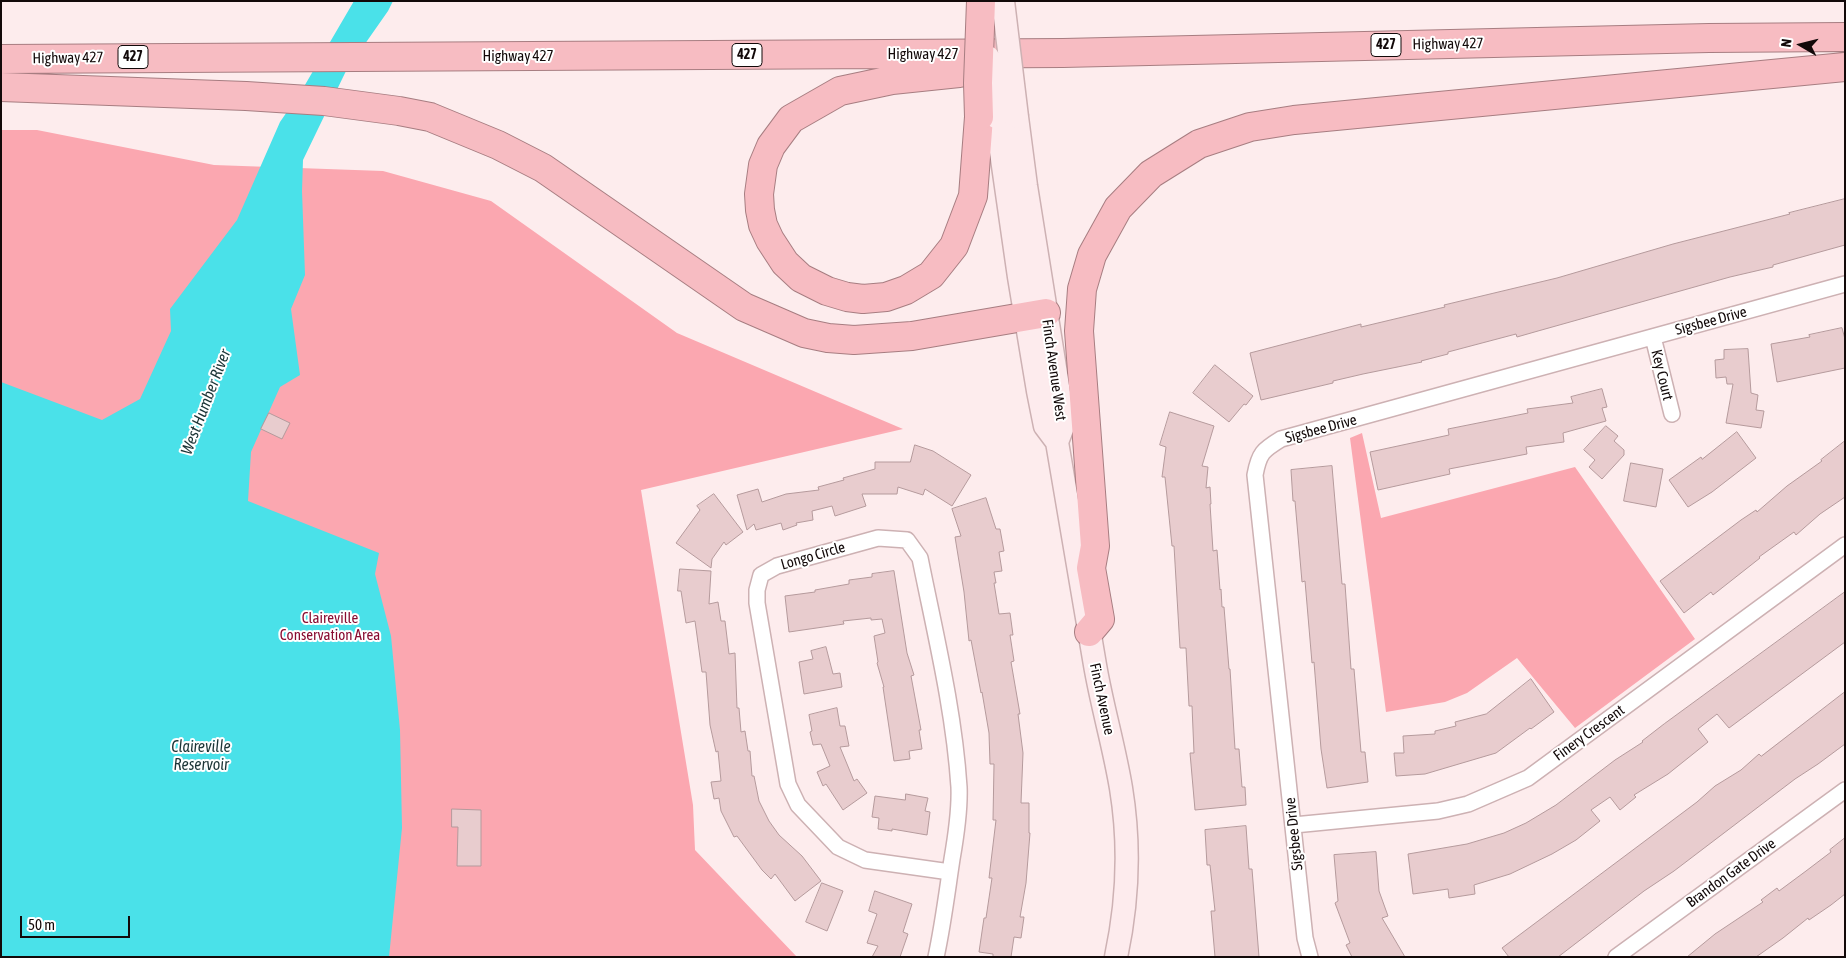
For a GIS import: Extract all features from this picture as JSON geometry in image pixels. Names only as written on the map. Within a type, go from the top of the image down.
[{"type":"highway","points":[[981,1],[978,83],[997,117],[973,196],[954,246],[931,274],[906,290],[886,296],[847,297],[827,291],[802,278],[785,263],[770,240],[763,225],[760,210],[759,194],[763,165],[771,146],[791,119],[840,91],[892,80],[959,73],[1063,53]]},
{"type":"highway","name":"Highway 427","points":[[1,59],[265,56],[1063,53],[1708,38],[1845,37]]},
{"type":"highway","points":[[1089,632],[1100,619],[1092,568],[1095,546],[1079,353],[1079,309],[1082,289],[1092,255],[1118,208],[1150,174],[1199,144],[1250,128],[1294,120],[1845,67]]},
{"type":"highway","points":[[1,87],[246,96],[324,101],[430,117],[463,130],[543,168],[744,307],[804,332],[828,338],[854,340],[912,336],[1036,315]]},
{"type":"main road","name":"Finch Avenue West","points":[[1006,10],[997,117],[1036,315],[1048,388],[1045,426],[1058,442]]},
{"type":"main road","name":"Finch Avenue","points":[[1058,442],[1089,632],[1121,787],[1126,826],[1126,884],[1116,957]]},
{"type":"street","name":"Sigsbee Drive","points":[[1310,957],[1305,938],[1255,475],[1257,464],[1264,450],[1281,439],[1845,284]]},
{"type":"street","name":"Key Court","points":[[1653,337],[1672,414]]},
{"type":"street","name":"Longo Circle","points":[[936,957],[950,872],[956,835],[959,789],[947,695],[920,558],[907,540],[878,538],[776,566],[761,575],[757,590],[757,603],[788,784],[798,806],[838,847],[865,860],[950,872]]},
{"type":"street","name":"Finery Crescent","points":[[1294,825],[1438,810],[1468,804],[1528,778],[1845,545]]},
{"type":"street","name":"Brandon Gate Drive","points":[[1616,957],[1845,790]]},
{"type":"green space","name":"Claireville Conservation Area","points":[[1,130],[37,130],[214,165],[383,171],[491,201],[677,333],[903,429],[641,490],[693,805],[695,850],[797,957],[1,957]]},
{"type":"green space","points":[[1362,433],[1381,518],[1575,467],[1695,639],[1575,728],[1517,658],[1467,693],[1445,702],[1386,712],[1350,438]]},
{"type":"water","name":"Claireville Reservoir","points":[[354,1],[393,1],[346,71],[303,160],[302,191],[305,275],[291,309],[300,375],[280,387],[251,452],[248,501],[379,553],[375,574],[391,636],[400,730],[402,828],[389,957],[1,957],[1,382],[102,420],[140,399],[171,331],[170,309],[237,220],[280,122],[302,90]]},
{"type":"building","points":[[1845,199],[1845,245],[1773,265],[1773,267],[1730,277],[1517,337],[1516,334],[1448,352],[1448,354],[1422,362],[1333,381],[1333,383],[1261,400],[1250,353],[1361,324],[1361,327],[1445,307],[1444,305],[1557,278],[1673,244]]},
{"type":"building","points":[[1842,328],[1845,339],[1845,368],[1777,382],[1771,344],[1810,337],[1809,335]]},
{"type":"building","points":[[1748,349],[1751,393],[1758,395],[1756,410],[1764,411],[1761,428],[1726,423],[1733,384],[1727,384],[1726,377],[1716,378],[1715,360],[1724,359],[1724,350]]},
{"type":"building","points":[[1215,365],[1253,396],[1229,422],[1193,393]]},
{"type":"building","points":[[1602,389],[1607,407],[1602,408],[1606,421],[1563,433],[1564,442],[1526,447],[1527,454],[1449,469],[1450,474],[1378,490],[1370,452],[1449,435],[1448,429],[1528,413],[1527,409],[1573,403],[1571,397]]},
{"type":"building","points":[[1170,412],[1214,426],[1202,466],[1208,467],[1206,488],[1210,487],[1213,551],[1217,550],[1222,607],[1224,607],[1235,749],[1239,749],[1242,787],[1245,787],[1246,805],[1195,810],[1190,753],[1194,753],[1192,706],[1189,706],[1186,648],[1180,648],[1174,546],[1172,546],[1165,477],[1162,477],[1166,447],[1160,445]]},
{"type":"building","points":[[269,413],[290,423],[282,439],[261,429]]},
{"type":"building","points":[[1606,426],[1618,436],[1614,441],[1624,450],[1624,455],[1602,479],[1589,467],[1595,460],[1584,450]]},
{"type":"building","points":[[1737,432],[1756,458],[1712,492],[1688,507],[1669,480],[1701,457],[1702,459]]},
{"type":"building","points":[[1845,441],[1845,497],[1820,514],[1796,535],[1794,532],[1759,557],[1713,595],[1711,592],[1684,613],[1660,581],[1741,520],[1756,510],[1757,512]]},
{"type":"building","points":[[915,445],[933,451],[971,475],[952,506],[925,489],[923,495],[898,487],[897,494],[862,494],[866,506],[835,516],[832,506],[812,511],[813,520],[796,523],[797,525],[783,530],[781,523],[756,530],[754,524],[747,530],[737,495],[758,489],[762,502],[786,494],[819,490],[818,487],[875,469],[875,462],[910,462]]},
{"type":"building","points":[[1631,463],[1663,469],[1656,507],[1624,501]]},
{"type":"building","points":[[1332,466],[1342,584],[1345,584],[1351,669],[1354,669],[1361,752],[1365,752],[1368,782],[1327,788],[1321,749],[1305,581],[1302,582],[1291,470]]},
{"type":"building","points":[[714,494],[743,532],[726,545],[724,542],[712,559],[711,568],[676,543],[700,510],[697,506]]},
{"type":"building","points":[[986,498],[996,529],[1000,529],[1004,551],[999,552],[1002,571],[994,572],[996,583],[994,583],[999,614],[1010,613],[1013,635],[1010,635],[1014,661],[1011,662],[1020,714],[1018,714],[1023,753],[1021,803],[1029,803],[1030,833],[1026,883],[1020,917],[1024,917],[1021,938],[1014,937],[1011,957],[993,957],[993,954],[979,952],[992,878],[989,878],[996,820],[993,820],[994,764],[990,764],[989,733],[982,692],[971,640],[969,641],[964,592],[955,537],[961,536],[952,509]]},
{"type":"building","points":[[680,569],[711,571],[709,604],[718,602],[721,621],[725,621],[729,654],[735,653],[737,708],[739,708],[741,732],[745,731],[748,751],[750,751],[752,776],[754,776],[759,801],[769,821],[779,835],[802,856],[821,881],[795,901],[775,874],[771,879],[737,836],[734,837],[721,811],[719,798],[714,799],[711,782],[721,781],[718,751],[716,752],[710,725],[706,672],[702,672],[695,621],[686,623],[681,591],[678,591]]},
{"type":"building","points":[[894,571],[907,653],[914,675],[911,676],[921,730],[919,730],[922,749],[909,751],[910,759],[894,761],[884,687],[877,663],[874,636],[885,633],[882,619],[871,620],[871,618],[843,621],[844,624],[789,632],[785,596],[815,592],[815,590],[849,584],[849,580],[872,577],[872,574]]},
{"type":"building","points":[[1845,592],[1845,642],[1729,728],[1717,714],[1698,729],[1708,742],[1668,774],[1634,795],[1636,797],[1620,810],[1610,797],[1591,810],[1600,821],[1576,840],[1510,874],[1474,885],[1475,894],[1449,898],[1448,889],[1413,894],[1408,854],[1467,844],[1504,833],[1526,823],[1556,805],[1615,760],[1643,742],[1664,724]]},
{"type":"building","points":[[826,647],[833,674],[840,673],[842,687],[804,694],[799,662],[813,659],[811,651]]},
{"type":"building","points":[[1531,679],[1554,712],[1531,729],[1496,753],[1425,774],[1396,776],[1394,753],[1404,753],[1403,736],[1435,734],[1435,731],[1456,726],[1455,722],[1486,714]]},
{"type":"building","points":[[1845,692],[1845,744],[1795,779],[1674,871],[1644,891],[1558,957],[1509,957],[1502,948],[1697,802],[1715,786],[1741,770],[1759,754],[1761,756]]},
{"type":"building","points":[[837,708],[840,726],[845,726],[849,746],[840,747],[854,781],[857,779],[867,793],[843,810],[826,784],[823,786],[817,772],[830,766],[821,744],[813,745],[809,715]]},
{"type":"building","points":[[906,794],[928,798],[925,811],[930,812],[927,835],[892,829],[892,831],[878,829],[879,818],[872,817],[875,796],[905,800]]},
{"type":"building","points":[[452,809],[481,810],[481,866],[457,866],[458,827],[452,827]]},
{"type":"building","points":[[1246,826],[1249,869],[1252,869],[1259,957],[1215,957],[1211,911],[1215,911],[1210,865],[1207,865],[1205,830]]},
{"type":"building","points":[[1845,838],[1845,894],[1831,905],[1809,920],[1808,918],[1756,957],[1687,957],[1715,934],[1763,902],[1761,900],[1777,888],[1779,891],[1806,871],[1831,852],[1830,850]]},
{"type":"building","points":[[1376,852],[1379,891],[1388,916],[1382,918],[1405,957],[1352,957],[1346,945],[1350,943],[1335,903],[1338,901],[1334,855]]},
{"type":"building","points":[[822,883],[843,891],[827,931],[806,922]]},
{"type":"building","points":[[875,891],[912,904],[903,932],[908,934],[900,957],[872,957],[878,946],[867,943],[877,914],[869,911]]},
{"type":"water label","name":"West Humber River","points":[[206,402]]}]
